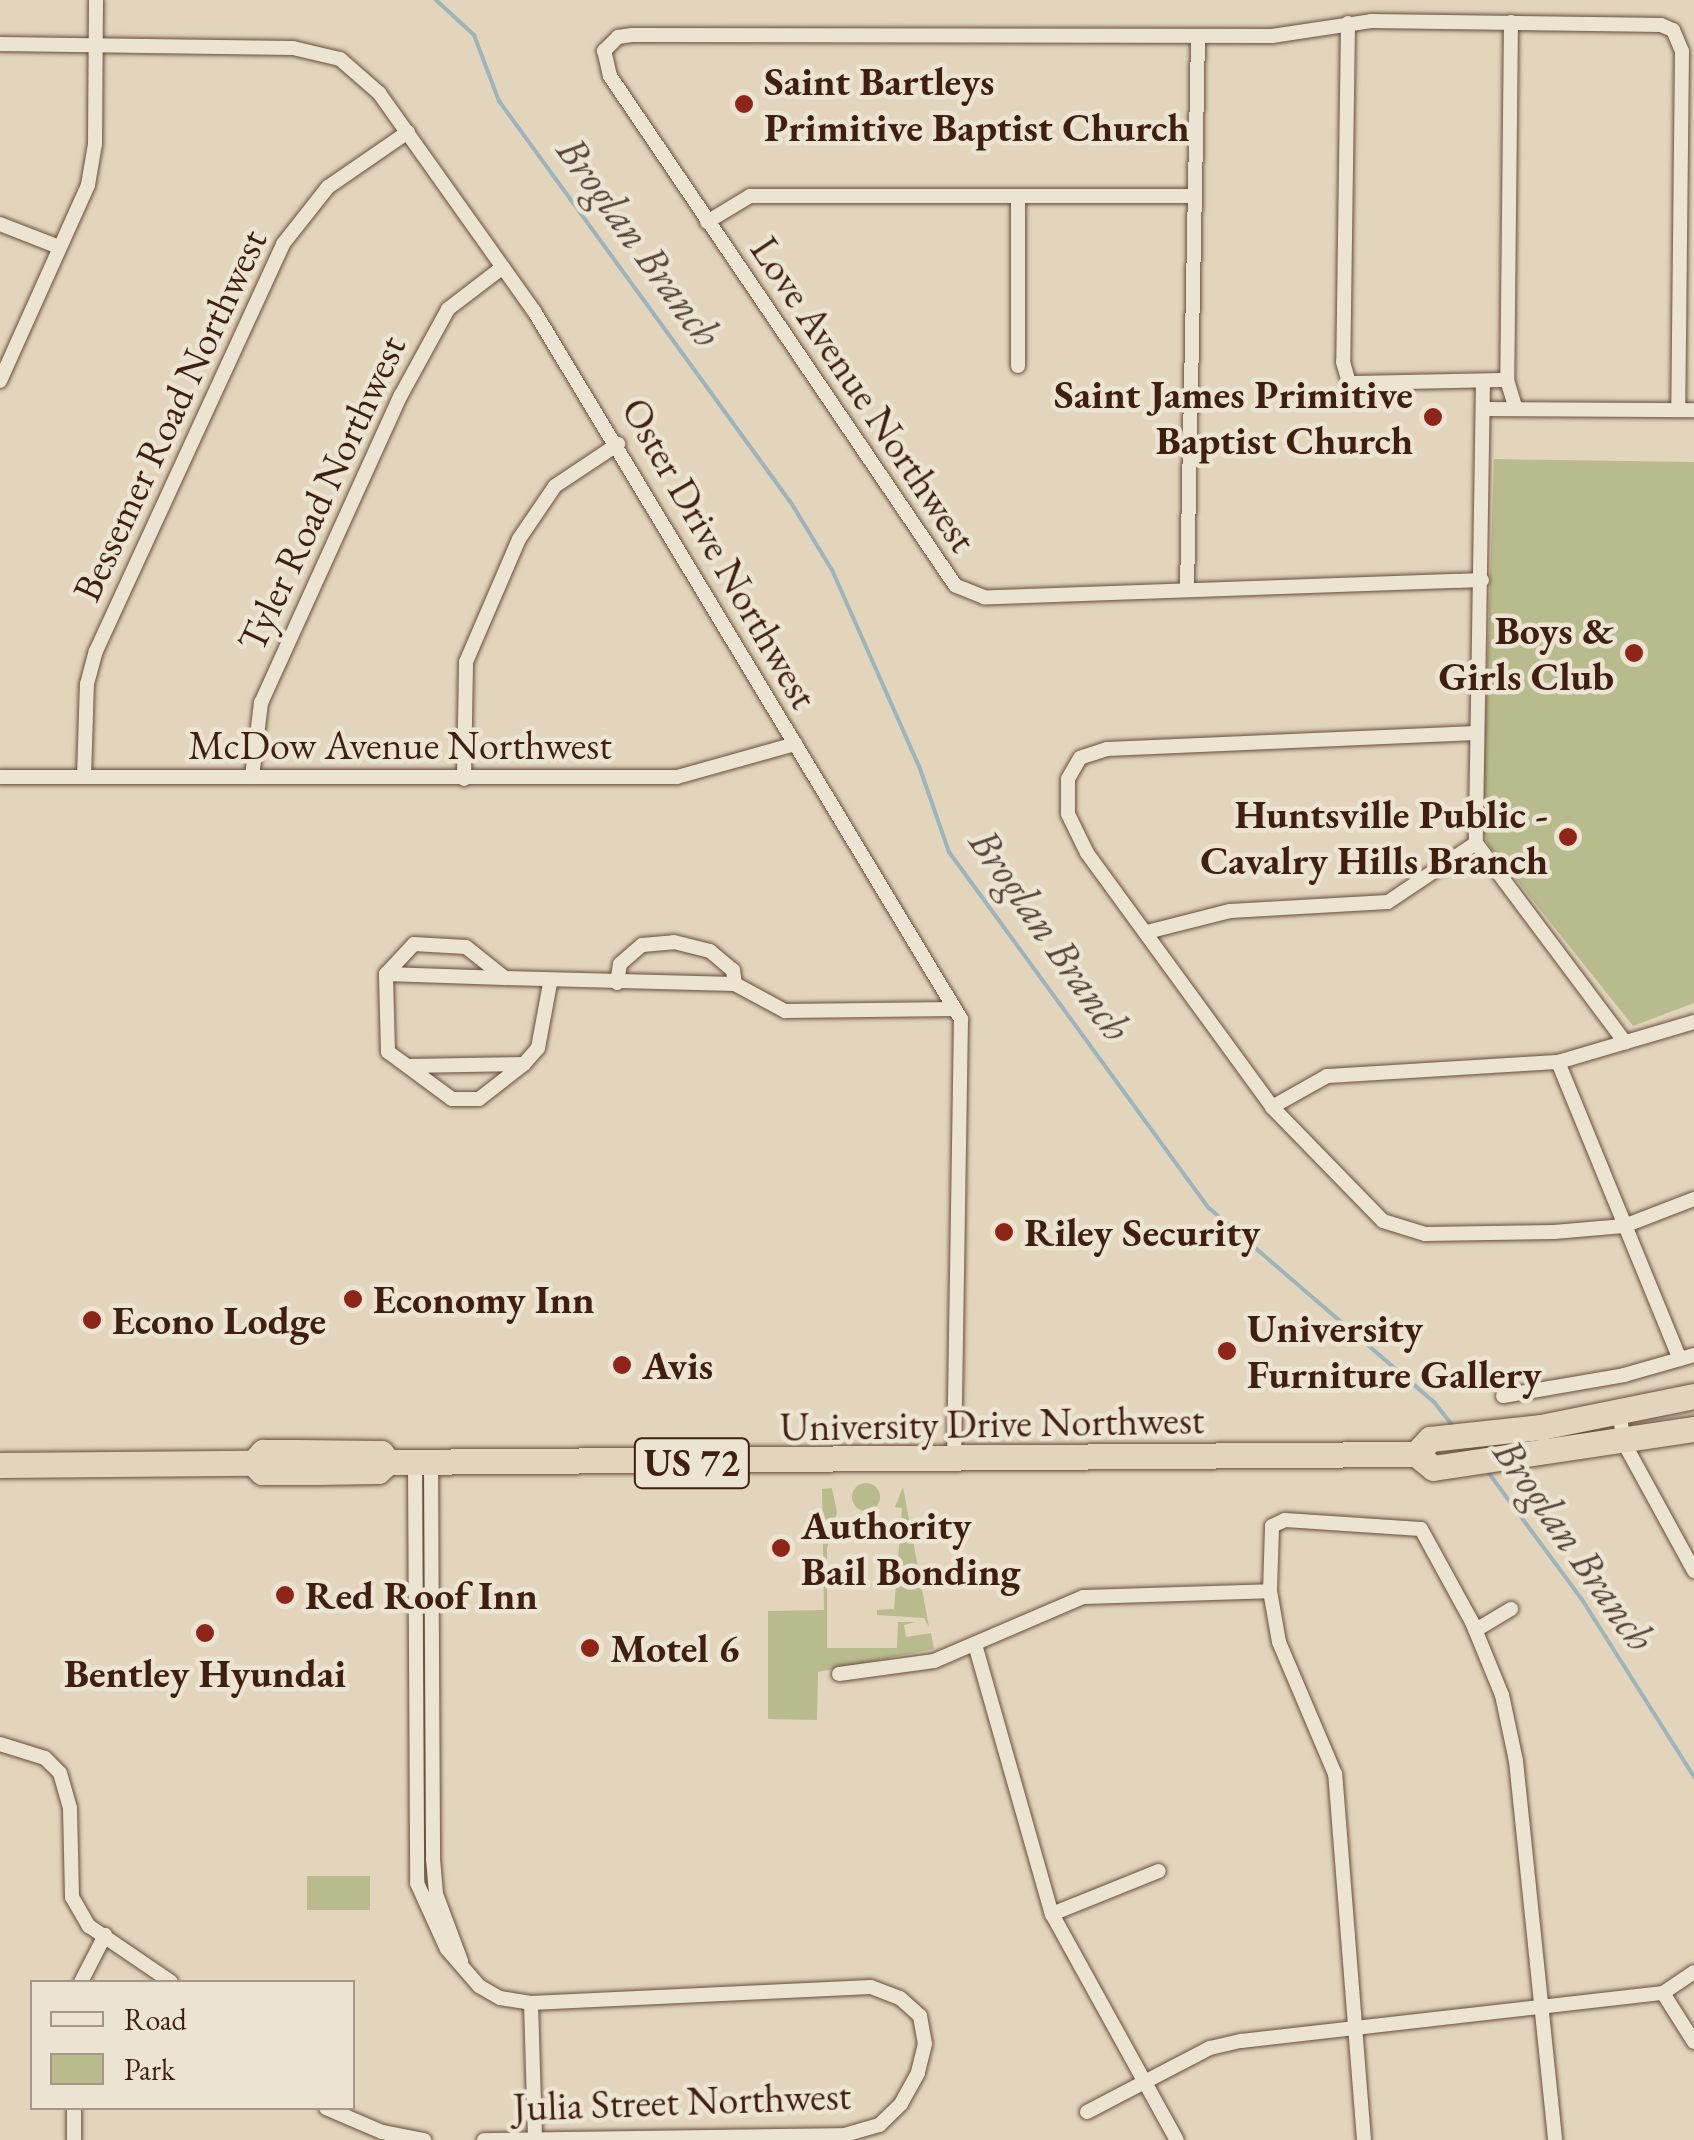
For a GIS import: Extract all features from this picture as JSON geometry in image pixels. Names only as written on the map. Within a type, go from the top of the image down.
[{"type":"highway","name":"University Drive Northwest","points":[[1416,1454],[1430,1439],[1502,1432],[1694,1396]]},
{"type":"highway","name":"University Drive Northwest","points":[[0,1465],[254,1463],[263,1452],[380,1453],[388,1462],[1416,1454],[1433,1468],[1510,1460],[1694,1430]]},
{"type":"street","points":[[0,381],[93,162],[96,0]]},
{"type":"street","points":[[1348,22],[1344,373],[1349,383],[1508,380]]},
{"type":"street","points":[[1187,590],[1198,37],[1272,36],[1348,22],[1511,22],[1661,25],[1681,40],[1686,410],[1486,409]]},
{"type":"street","points":[[1511,22],[1508,380],[1516,410]]},
{"type":"street","name":"Love Avenue Northwest","points":[[1198,37],[632,36],[608,46],[603,61],[707,222],[955,585],[984,597],[1482,580]]},
{"type":"street","name":"Oster Drive Northwest","points":[[0,44],[318,52],[366,78],[503,267],[618,444],[956,1008],[961,1032],[954,1458]]},
{"type":"street","name":"Bessemer Road Northwest","points":[[84,777],[84,717],[96,651],[282,244],[318,196],[408,132]]},
{"type":"street","points":[[707,222],[750,196],[1194,196]]},
{"type":"street","points":[[1018,196],[1018,366]]},
{"type":"street","points":[[0,224],[59,247]]},
{"type":"street","name":"Tyler Road Northwest","points":[[252,777],[261,702],[410,378],[448,309],[503,267]]},
{"type":"street","points":[[1483,381],[1486,409],[1476,843],[1624,1042]]},
{"type":"street","points":[[464,779],[466,662],[519,539],[555,486],[618,444]]},
{"type":"street","points":[[1476,733],[1142,748],[1080,758],[1068,779],[1068,814],[1086,853],[1148,932],[1272,1107],[1382,1222],[1425,1234],[1624,1226],[1694,1199]]},
{"type":"street","name":"McDow Avenue Northwest","points":[[0,777],[677,777],[795,744]]},
{"type":"street","points":[[1148,932],[1230,911],[1388,902],[1476,843]]},
{"type":"street","points":[[617,983],[620,964],[642,945],[674,942],[710,951],[733,970],[735,984]]},
{"type":"street","points":[[505,978],[466,947],[414,944],[386,974],[388,1052],[452,1099],[480,1099],[538,1048],[550,983]]},
{"type":"street","points":[[386,974],[550,983],[735,984],[784,1010],[956,1008]]},
{"type":"street","points":[[1272,1107],[1327,1076],[1558,1062],[1694,1022]]},
{"type":"street","points":[[1504,1396],[1687,1357],[1624,1226],[1558,1062]]},
{"type":"street","points":[[407,1066],[524,1064]]},
{"type":"street","points":[[1619,1412],[1624,1443],[1694,1572]]},
{"type":"street","name":"Julia Street Northwest","points":[[423,1462],[433,1859],[436,1894],[462,1966],[500,1998],[530,2003],[871,1987],[920,2016],[924,2044],[918,2073],[900,2104],[879,2125],[844,2135],[484,2140]]},
{"type":"street","points":[[1364,2140],[1334,1774],[1278,1642],[1270,1592],[1272,1526],[1300,1520],[1421,1529],[1476,1630],[1502,1694],[1516,1761],[1538,2010],[1555,2140]]},
{"type":"street","points":[[839,1674],[934,1662],[976,1648],[1083,1597],[1270,1592]]},
{"type":"street","points":[[1476,1630],[1512,1608]]},
{"type":"street","points":[[976,1648],[1052,1914],[1149,2080],[1177,2140]]},
{"type":"street","points":[[0,1744],[45,1758],[60,1774],[70,1808],[72,1897],[89,1926],[169,1980]]},
{"type":"street","points":[[1052,1914],[1159,1871]]},
{"type":"street","points":[[82,1980],[105,1936]]},
{"type":"street","points":[[1087,2112],[1226,2045],[1663,1993],[1694,1972]]},
{"type":"street","points":[[1663,1993],[1694,2042]]},
{"type":"street","points":[[530,2003],[535,2138]]},
{"type":"street","points":[[74,2110],[74,2140]]},
{"type":"street","points":[[331,2110],[382,2132],[424,2140]]},
{"type":"green space","points":[[1494,459],[1694,462],[1694,1003],[1633,1026],[1488,844],[1482,828]]},
{"type":"green space","points":[[866,1483],[876,1487],[880,1497],[876,1507],[866,1511],[856,1507],[852,1497],[856,1487]]},
{"type":"green space","points":[[903,1487],[929,1627],[924,1618],[877,1615],[877,1610],[894,1609],[902,1508],[895,1507]]},
{"type":"green space","points":[[832,1488],[837,1512],[827,1548],[827,1648],[897,1648],[898,1622],[916,1622],[904,1625],[906,1637],[931,1633],[934,1649],[818,1672],[817,1720],[768,1719],[768,1611],[824,1610],[822,1489]]},
{"type":"green space","points":[[307,1876],[370,1876],[370,1910],[307,1910]]},
{"type":"waterway","name":"Broglan Branch","points":[[436,0],[474,35],[499,101],[790,501],[832,570],[919,766],[949,852],[1209,1208],[1434,1402],[1452,1425]]},
{"type":"waterway","name":"Broglan Branch","points":[[1485,1468],[1581,1598],[1694,1777]]},
{"type":"place","name":"Saint Bartleys Primitive Baptist Church","points":[[744,104]]},
{"type":"place","name":"Saint James Primitive Baptist Church","points":[[1433,417]]},
{"type":"place","name":"Boys & Girls Club","points":[[1634,653]]},
{"type":"place","name":"Huntsville Public - Cavalry Hills Branch","points":[[1568,837]]},
{"type":"place","name":"Riley Security","points":[[1004,1232]]},
{"type":"place","name":"Economy Inn","points":[[353,1299]]},
{"type":"place","name":"Econo Lodge","points":[[92,1320]]},
{"type":"place","name":"University Furniture Gallery","points":[[1227,1351]]},
{"type":"place","name":"Avis","points":[[622,1365]]},
{"type":"place","name":"Authority Bail Bonding","points":[[781,1548]]},
{"type":"place","name":"Red Roof Inn","points":[[285,1595]]},
{"type":"place","name":"Bentley Hyundai","points":[[205,1633]]},
{"type":"place","name":"Motel 6","points":[[590,1648]]}]
